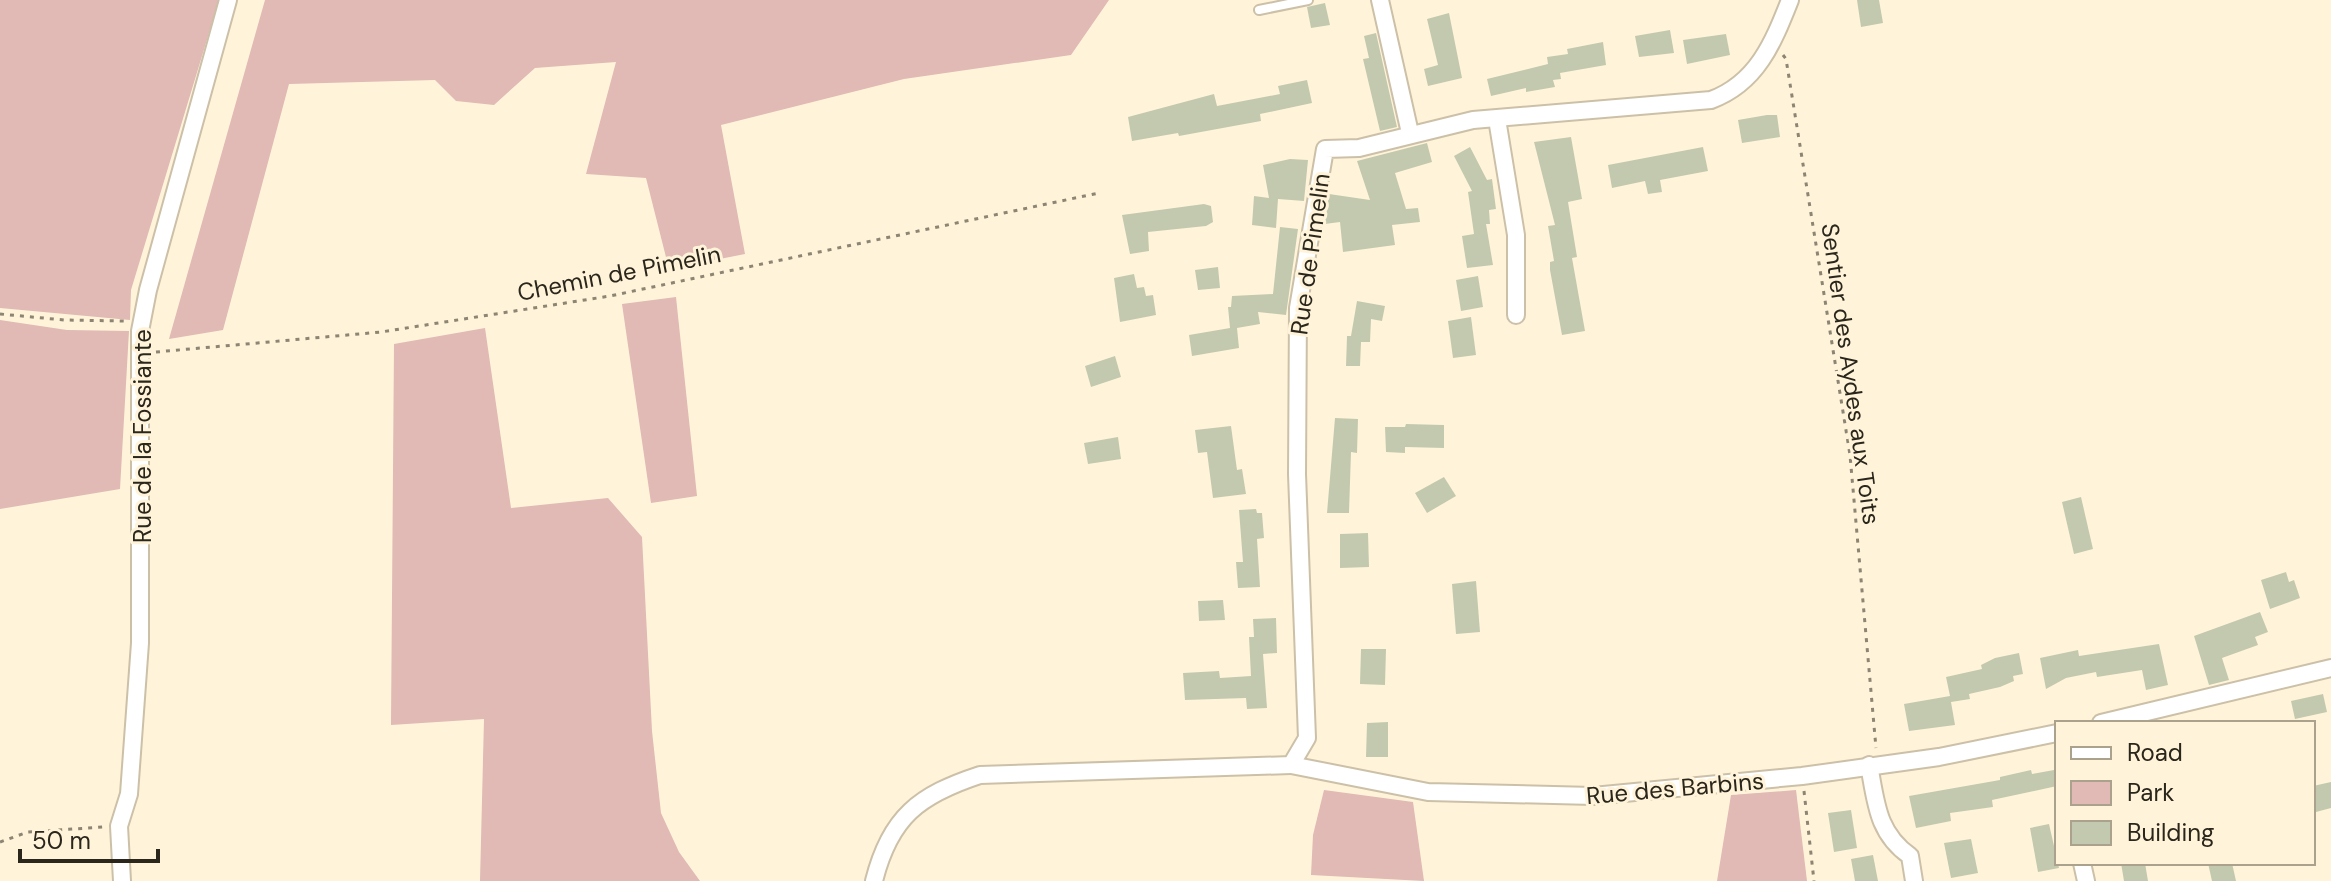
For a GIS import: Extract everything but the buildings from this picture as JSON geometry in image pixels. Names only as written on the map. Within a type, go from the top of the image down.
[{"type":"street","name":"Rue de la Fossiante","points":[[122,881],[119,826],[129,794],[140,643],[140,331],[148,290],[228,0]]},
{"type":"street","points":[[1380,0],[1410,133]]},
{"type":"street","name":"Rue de Pimelin","points":[[1313,769],[1307,738],[1296,388],[1298,308],[1325,149],[1359,148],[1449,124],[1711,100],[1740,84],[1754,71],[1771,45],[1790,0]]},
{"type":"street","points":[[1497,119],[1516,235],[1516,315]]},
{"type":"street","points":[[2119,721],[2155,717],[2331,668]]},
{"type":"street","name":"Rue des Barbins","points":[[1291,765],[1428,792],[1523,797],[1625,794],[1802,776],[1939,757],[2055,733]]},
{"type":"street","points":[[874,881],[893,828],[919,802],[943,787],[980,775],[1291,765],[1307,738]]},
{"type":"street","points":[[1873,765],[1879,822],[1893,844],[1910,856],[1914,881]]},
{"type":"lane","points":[[1259,10],[1308,0]]},
{"type":"path","name":"Sentier des Aydes aux Toits","points":[[1771,45],[1786,59],[1850,455],[1873,765]]},
{"type":"path","name":"Chemin de Pimelin","points":[[140,354],[381,332],[610,296],[1099,193]]},
{"type":"path","points":[[0,314],[124,321],[140,331]]},
{"type":"path","points":[[1802,776],[1814,881]]},
{"type":"path","points":[[0,842],[28,832],[119,826]]},
{"type":"green space","points":[[0,0],[219,0],[131,290],[130,320],[0,308]]},
{"type":"green space","points":[[265,0],[1109,0],[1071,55],[904,79],[721,125],[745,254],[669,269],[646,178],[586,174],[616,62],[535,68],[494,105],[456,101],[435,80],[289,84],[223,330],[169,339]]},
{"type":"green space","points":[[676,297],[697,496],[651,503],[622,304]]},
{"type":"green space","points":[[0,320],[67,330],[129,331],[120,489],[0,509]]},
{"type":"green space","points":[[485,328],[511,508],[608,498],[642,537],[652,731],[661,813],[679,852],[700,881],[480,881],[484,719],[391,725],[394,344]]},
{"type":"green space","points":[[1324,790],[1413,802],[1424,881],[1311,875],[1313,835]]},
{"type":"green space","points":[[1796,790],[1807,881],[1717,881],[1731,795]]}]
